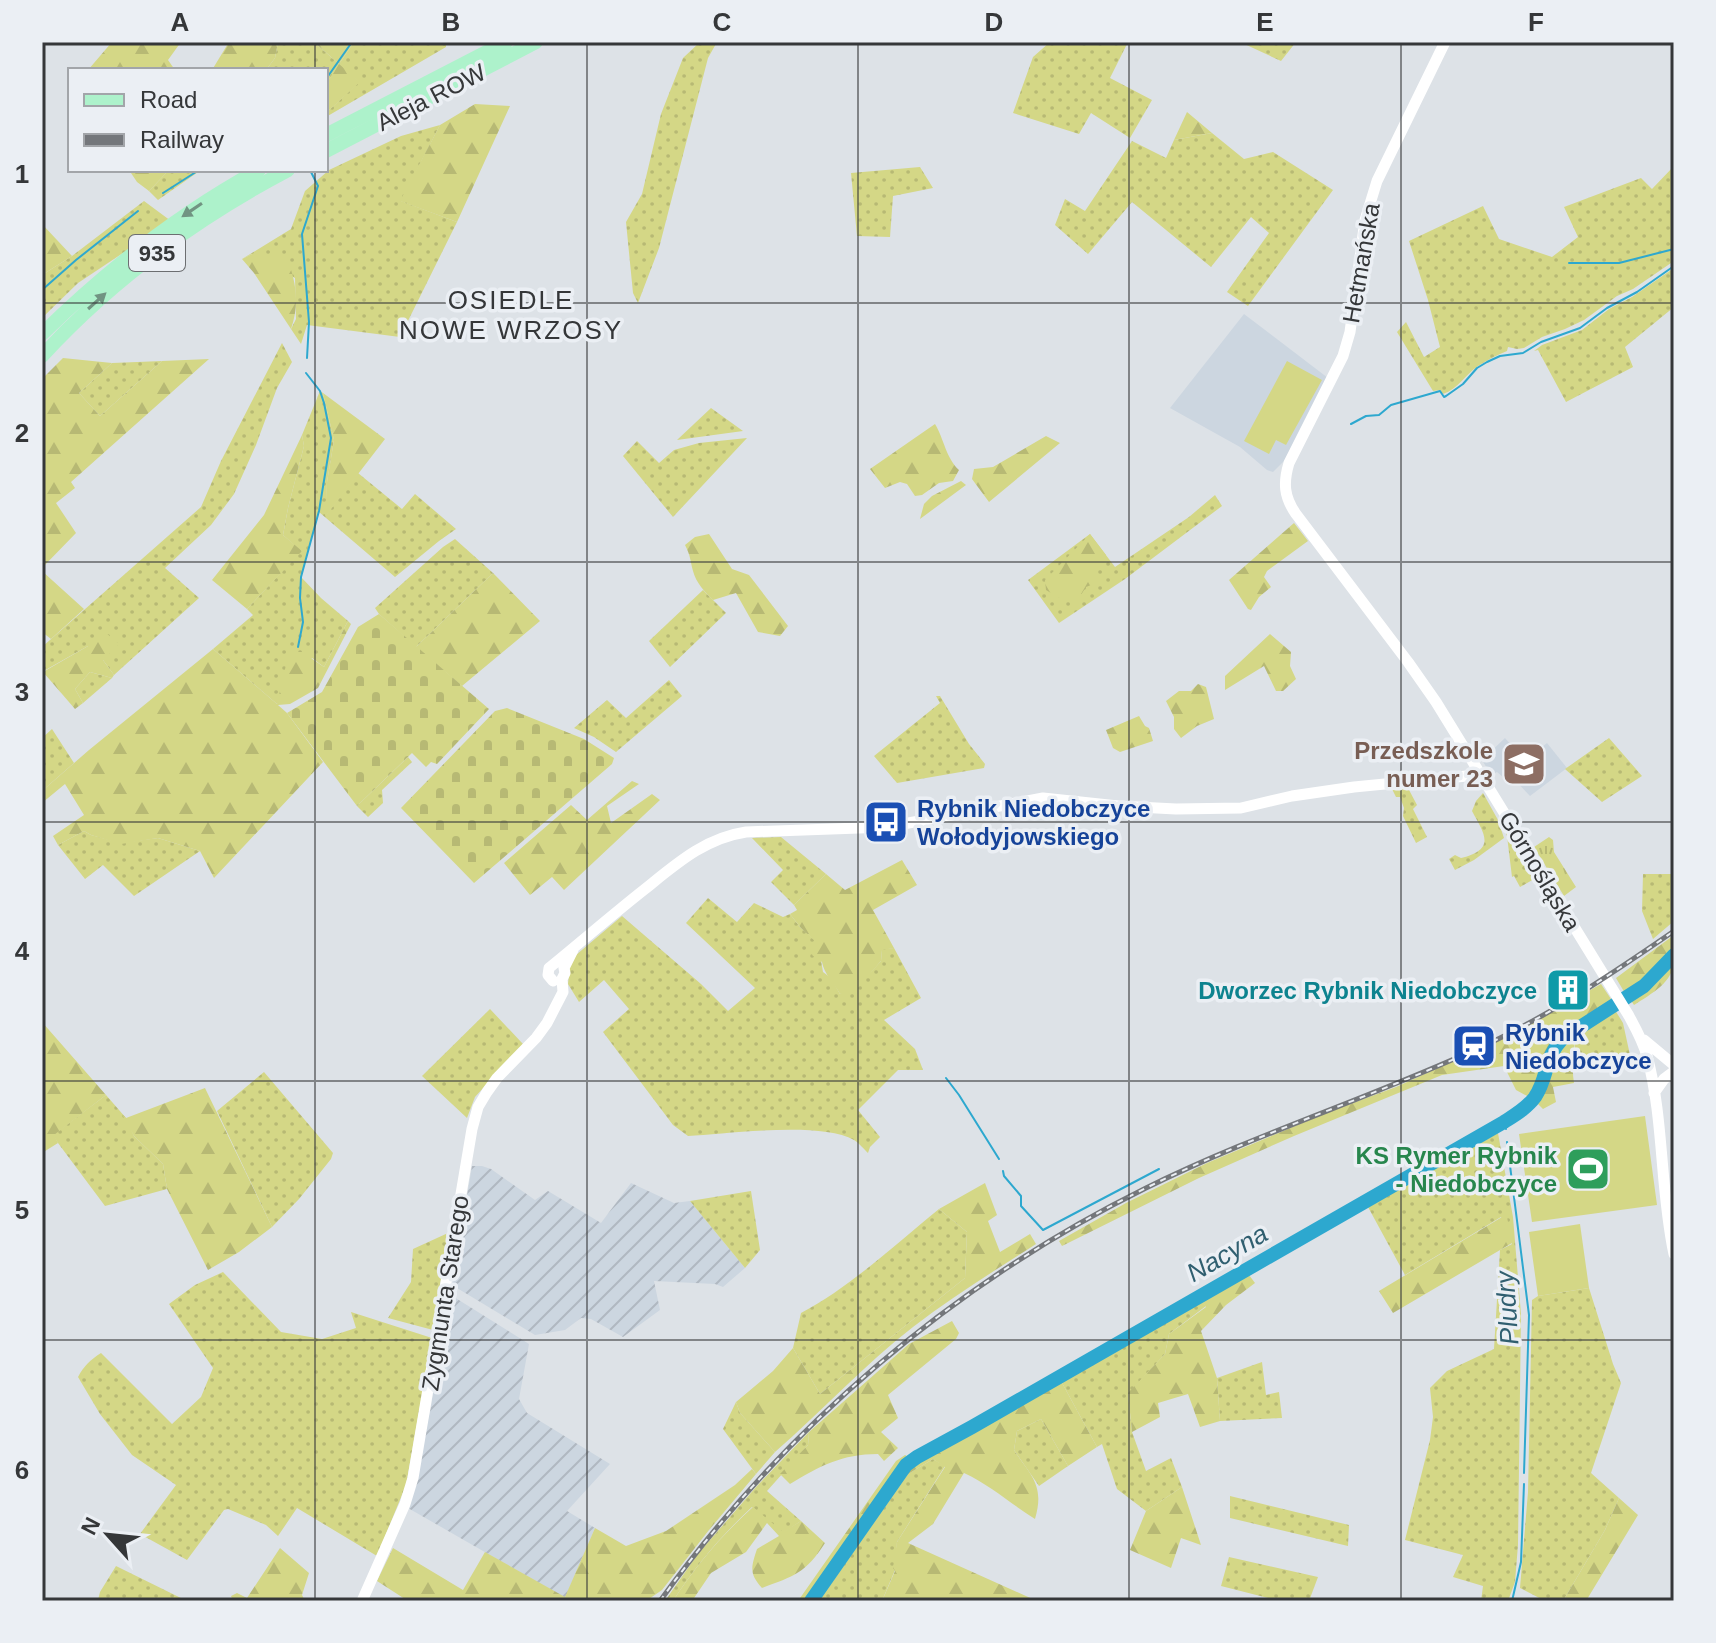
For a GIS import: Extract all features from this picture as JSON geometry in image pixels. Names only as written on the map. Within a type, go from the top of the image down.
[{"type":"main road","name":"Aleja ROW","points":[[328,134],[506,42]]},
{"type":"main road","name":"Aleja ROW","points":[[328,150],[536,42]]},
{"type":"main road","name":"935","points":[[42,334],[137,250],[194,209],[256,172]]},
{"type":"main road","name":"935","points":[[42,356],[66,330],[138,266],[203,220],[284,172]]},
{"type":"street","name":"Hetmańska","points":[[1284,487],[1286,471],[1294,452],[1343,356],[1350,332],[1365,220],[1377,181],[1445,42]]},
{"type":"street","name":"Górnośląska","points":[[1284,487],[1291,507],[1417,674],[1611,985],[1640,1037],[1654,1093],[1674,1254]]},
{"type":"street","name":"Zygmunta Starego","points":[[362,1601],[405,1504],[413,1478],[478,1107],[497,1078],[544,1028],[556,1003],[558,973],[574,948],[689,855],[711,842],[739,833],[887,827],[1043,798],[1147,807],[1241,808],[1292,796],[1480,773]]},
{"type":"street","points":[[1640,1037],[1672,1068]]},
{"type":"street","points":[[1650,1069],[1656,1072],[1672,1068]]},
{"type":"street","points":[[1654,1093],[1672,1068]]},
{"type":"shaded area","points":[[1244,314],[1328,378],[1284,461],[1273,472],[1240,447],[1170,408]]},
{"type":"shaded area","name":"Przedszkole numer 23","points":[[1505,738],[1525,761],[1547,743],[1567,768],[1530,796],[1509,774],[1504,778],[1497,772],[1491,775],[1482,760]]},
{"type":"shaded area","points":[[472,1166],[491,1169],[535,1200],[548,1191],[601,1223],[631,1183],[674,1203],[690,1201],[745,1268],[723,1287],[654,1281],[660,1310],[623,1337],[591,1319],[581,1318],[565,1330],[535,1335],[452,1285]]},
{"type":"shaded area","points":[[454,1297],[529,1344],[519,1399],[527,1413],[610,1464],[567,1511],[595,1528],[565,1598],[408,1508],[431,1407],[441,1333]]},
{"type":"green space","points":[[112,42],[181,42],[168,60],[174,68],[90,68]]},
{"type":"green space","points":[[229,42],[278,42],[275,58],[268,68],[213,68]]},
{"type":"green space","points":[[278,42],[314,42],[339,64],[354,42],[446,42],[446,47],[328,116],[328,111],[359,82],[339,65],[328,81],[328,68],[268,68],[275,58]]},
{"type":"green space","points":[[314,42],[354,42],[339,64]]},
{"type":"green space","points":[[700,42],[717,42],[708,58],[659,248],[638,303],[633,293],[626,222],[642,194],[661,114],[683,58]]},
{"type":"green space","points":[[1050,42],[1128,42],[1110,78],[1152,100],[1130,138],[1091,113],[1079,134],[1013,113],[1033,57]]},
{"type":"green space","points":[[1240,42],[1296,42],[1281,61]]},
{"type":"green space","points":[[339,64],[360,82],[328,111],[328,81]]},
{"type":"green space","points":[[475,104],[510,106],[457,222],[400,201],[440,125]]},
{"type":"green space","points":[[1187,112],[1212,133],[1174,140]]},
{"type":"green space","points":[[440,125],[401,201],[457,222],[400,337],[307,325],[301,344],[291,329],[296,319],[295,278],[252,254],[242,259],[291,229],[305,191],[329,170],[401,136]]},
{"type":"green space","points":[[1212,133],[1244,159],[1273,152],[1333,190],[1248,306],[1227,292],[1269,233],[1251,217],[1211,267],[1132,202],[1088,254],[1055,225],[1065,199],[1085,211],[1132,141],[1166,158],[1174,140]]},
{"type":"green space","points":[[1674,166],[1674,261],[1584,320],[1524,348],[1508,347],[1507,351],[1478,366],[1448,392],[1433,391],[1397,332],[1406,322],[1424,357],[1440,347],[1409,241],[1483,206],[1499,239],[1552,257],[1578,237],[1564,207],[1641,178],[1652,189]]},
{"type":"green space","points":[[920,167],[933,188],[893,196],[890,237],[857,236],[851,173]]},
{"type":"green space","points":[[130,172],[167,172],[149,191]]},
{"type":"green space","points":[[167,172],[198,172],[158,200],[149,191]]},
{"type":"green space","points":[[144,201],[171,221],[78,283],[42,318],[42,275]]},
{"type":"green space","points":[[42,224],[72,256],[42,275]]},
{"type":"green space","points":[[252,254],[286,256],[296,292],[291,329],[242,259]]},
{"type":"green space","points":[[1674,268],[1674,307],[1625,347],[1633,367],[1566,402],[1538,350],[1534,351],[1582,330]]},
{"type":"green space","points":[[282,343],[292,362],[277,388],[234,494],[211,525],[165,568],[199,598],[114,675],[88,646],[42,672],[42,647],[201,507],[221,461]]},
{"type":"green space","points":[[63,358],[112,363],[79,393],[100,416],[162,361],[209,359],[71,482],[75,488],[56,503],[76,533],[42,568],[42,379]]},
{"type":"green space","points":[[162,361],[100,416],[79,393],[112,363]]},
{"type":"green space","points":[[1287,361],[1322,380],[1286,445],[1276,440],[1269,454],[1244,441]]},
{"type":"green space","points":[[320,391],[334,440],[327,482],[326,515],[358,473],[402,509],[415,494],[456,529],[395,577],[319,512],[301,577],[348,621],[324,667],[312,658],[277,704],[213,649],[253,615],[247,609],[301,551],[283,535],[304,446],[302,435]]},
{"type":"green space","points":[[323,393],[385,439],[325,517],[334,440]]},
{"type":"green space","points":[[711,408],[743,431],[677,440]]},
{"type":"green space","points":[[935,424],[951,460],[959,470],[953,481],[939,483],[922,495],[915,496],[907,484],[900,482],[885,488],[870,469]]},
{"type":"green space","points":[[302,435],[304,446],[283,535],[302,551],[247,609],[212,580],[264,515]]},
{"type":"green space","points":[[1046,436],[1060,443],[989,502],[972,479],[974,469],[993,467]]},
{"type":"green space","points":[[747,438],[673,517],[623,456],[637,441],[659,463],[674,450],[699,443]]},
{"type":"green space","points":[[961,481],[966,485],[920,519],[924,504],[932,496]]},
{"type":"green space","points":[[1215,495],[1222,506],[1125,579],[1059,623],[1028,580],[1090,534],[1115,567],[1189,517]]},
{"type":"green space","points":[[1294,523],[1308,541],[1267,571],[1264,577],[1271,587],[1259,597],[1251,610],[1248,609],[1229,580]]},
{"type":"green space","points":[[709,534],[732,569],[749,575],[788,626],[780,636],[758,632],[736,593],[713,600],[699,583],[685,545],[695,537]]},
{"type":"green space","points":[[1090,534],[1106,555],[1097,571],[1096,583],[1086,587],[1079,598],[1066,602],[1046,590],[1045,580]]},
{"type":"green space","points":[[455,539],[493,573],[416,647],[375,608]]},
{"type":"green space","points":[[42,571],[84,609],[51,639],[42,632]]},
{"type":"green space","points":[[493,573],[540,621],[462,686],[416,647]]},
{"type":"green space","points":[[703,590],[726,613],[670,667],[649,641]]},
{"type":"green space","points":[[379,614],[489,709],[437,764],[431,762],[426,767],[412,753],[357,806],[287,713],[322,692],[358,627]]},
{"type":"green space","points":[[348,621],[351,624],[318,688],[290,704],[278,705],[323,762],[214,878],[200,851],[158,838],[121,844],[84,831],[58,845],[53,836],[84,815],[65,784],[42,803],[42,791],[213,649],[277,704],[289,652],[302,652],[324,667]]},
{"type":"green space","points":[[105,632],[119,644],[103,660],[114,675],[112,678],[90,672],[75,689],[83,703],[75,709],[43,672],[88,646]]},
{"type":"green space","points":[[1270,634],[1291,652],[1290,666],[1296,679],[1283,691],[1276,691],[1264,666],[1225,690],[1225,676]]},
{"type":"green space","points":[[90,672],[112,678],[83,703],[75,689]]},
{"type":"green space","points":[[669,680],[682,696],[616,752],[574,728],[607,700],[626,718]]},
{"type":"green space","points":[[1198,684],[1206,687],[1214,719],[1197,726],[1181,738],[1174,729],[1174,717],[1166,701],[1179,691],[1191,691]]},
{"type":"green space","points":[[936,696],[940,696],[985,764],[984,768],[897,783],[874,756],[940,703]]},
{"type":"green space","points":[[507,708],[584,739],[614,758],[612,764],[474,883],[401,808],[495,711]]},
{"type":"green space","points":[[1139,716],[1149,728],[1153,741],[1120,752],[1113,748],[1106,730]]},
{"type":"green space","points":[[52,729],[74,763],[42,791],[42,738]]},
{"type":"green space","points":[[1609,738],[1642,776],[1602,802],[1565,769]]},
{"type":"green space","points":[[408,757],[412,762],[382,790],[383,803],[368,817],[357,806]]},
{"type":"green space","points":[[632,781],[639,784],[607,806],[611,823],[652,794],[660,800],[564,890],[552,877],[530,895],[504,863],[571,805],[587,820]]},
{"type":"green space","points":[[1408,788],[1417,805],[1413,809],[1427,837],[1416,843],[1403,816],[1400,797],[1396,797],[1392,789]]},
{"type":"green space","points":[[1483,793],[1504,838],[1455,870],[1449,859],[1455,855],[1461,858],[1472,854],[1483,846],[1483,834],[1472,811]]},
{"type":"green space","points":[[1501,821],[1536,878],[1520,887],[1512,877],[1507,836]]},
{"type":"green space","points":[[84,831],[121,843],[158,838],[200,851],[134,896],[103,865],[85,879],[58,845]]},
{"type":"green space","points":[[781,837],[826,874],[794,905],[771,882],[783,870],[752,838]]},
{"type":"green space","points":[[1549,837],[1553,840],[1554,852],[1576,887],[1564,896],[1534,847]]},
{"type":"green space","points":[[902,860],[917,885],[873,910],[894,948],[882,950],[881,961],[856,990],[840,994],[822,962],[812,955],[817,943],[790,914],[797,910],[794,905],[826,874],[845,890]]},
{"type":"green space","points":[[1643,874],[1674,874],[1674,921],[1653,939],[1642,911]]},
{"type":"green space","points":[[708,898],[737,922],[754,903],[783,917],[790,914],[818,943],[823,972],[831,978],[840,994],[871,972],[881,961],[882,949],[894,948],[921,998],[884,1020],[915,1049],[923,1070],[898,1070],[858,1110],[880,1137],[868,1153],[854,1140],[819,1131],[773,1130],[688,1136],[673,1125],[603,1032],[629,1009],[604,980],[579,1002],[568,984],[570,964],[576,955],[622,916],[728,1011],[755,988],[686,923]]},
{"type":"green space","points":[[1674,935],[1674,952],[1651,976],[1626,995],[1616,978]]},
{"type":"green space","points":[[1674,960],[1666,981],[1634,1005],[1630,999],[1656,981]]},
{"type":"green space","points":[[1601,984],[1613,1002],[1556,1040],[1529,1097],[1516,1090],[1504,1066],[1442,1075],[1199,1178],[1062,1246],[1059,1241],[1207,1163],[1396,1087],[1515,1033]]},
{"type":"green space","points":[[490,1009],[523,1044],[475,1097],[467,1118],[422,1076]]},
{"type":"green space","points":[[1615,1010],[1623,1023],[1630,1055],[1571,1067],[1575,1034]]},
{"type":"green space","points":[[42,1022],[106,1095],[54,1135],[58,1143],[42,1153]]},
{"type":"green space","points":[[1575,1034],[1574,1083],[1553,1087],[1556,1102],[1543,1109],[1536,1102],[1556,1049]]},
{"type":"green space","points":[[264,1072],[333,1153],[299,1199],[272,1227],[217,1111]]},
{"type":"green space","points":[[205,1088],[272,1227],[208,1270],[167,1189],[163,1164],[134,1136],[122,1114],[126,1118]]},
{"type":"green space","points":[[106,1095],[126,1118],[134,1136],[163,1164],[167,1189],[105,1206],[58,1143],[53,1135]]},
{"type":"green space","name":"KS Rymer Rybnik - Niedobczyce","points":[[1645,1116],[1657,1205],[1532,1222],[1519,1134]]},
{"type":"green space","points":[[1498,1133],[1513,1217],[1521,1314],[1518,1545],[1515,1582],[1508,1601],[1481,1601],[1483,1586],[1453,1577],[1463,1555],[1405,1540],[1430,1440],[1433,1417],[1430,1388],[1447,1371],[1494,1349],[1500,1250],[1512,1244],[1501,1217],[1405,1275],[1368,1207]]},
{"type":"green space","points":[[985,1183],[997,1215],[988,1221],[1000,1252],[1030,1234],[1036,1244],[913,1327],[775,1452],[740,1413],[736,1402],[773,1371],[793,1348],[820,1394],[965,1278],[967,1232],[939,1209]]},
{"type":"green space","points":[[751,1191],[760,1250],[745,1268],[690,1201]]},
{"type":"green space","points":[[939,1209],[967,1232],[965,1278],[820,1394],[793,1348],[801,1313],[854,1278]]},
{"type":"green space","points":[[1502,1217],[1507,1217],[1512,1243],[1393,1313],[1379,1291]]},
{"type":"green space","points":[[1580,1224],[1589,1288],[1538,1296],[1529,1232]]},
{"type":"green space","points":[[448,1233],[433,1330],[388,1318],[411,1282],[413,1249]]},
{"type":"green space","points":[[223,1272],[281,1332],[322,1339],[356,1328],[351,1312],[432,1338],[406,1485],[377,1556],[297,1508],[278,1536],[266,1525],[224,1510],[187,1560],[140,1534],[176,1485],[132,1455],[100,1414],[78,1377],[101,1353],[172,1424],[201,1397],[213,1368],[169,1304],[195,1285]]},
{"type":"green space","points":[[1249,1275],[1255,1283],[1226,1305],[1201,1331],[1217,1378],[1220,1421],[1200,1427],[1188,1394],[1158,1403],[1160,1417],[1132,1432],[1128,1393],[1165,1354],[1169,1334],[1206,1307],[1202,1301]]},
{"type":"green space","points":[[1589,1288],[1621,1383],[1591,1473],[1619,1498],[1605,1530],[1563,1601],[1545,1601],[1520,1588],[1528,1492],[1532,1300],[1538,1296]]},
{"type":"green space","points":[[1202,1301],[1206,1306],[1169,1334],[1165,1354],[1128,1394],[1132,1432],[1146,1471],[1171,1458],[1182,1487],[1146,1511],[1117,1489],[1102,1444],[1097,1447],[1061,1381]]},
{"type":"green space","points":[[952,1321],[959,1333],[956,1339],[888,1395],[898,1418],[881,1432],[898,1448],[884,1461],[878,1454],[842,1459],[790,1484],[780,1474],[808,1445],[809,1432],[909,1344]]},
{"type":"green space","points":[[1262,1362],[1266,1395],[1279,1392],[1282,1418],[1220,1421],[1217,1378]]},
{"type":"green space","points":[[1061,1381],[1097,1447],[1068,1466],[1041,1419],[1017,1431],[1014,1450],[1031,1474],[1037,1489],[1035,1519],[964,1473],[933,1524],[908,1543],[1037,1601],[882,1601],[895,1571],[897,1542],[945,1467],[933,1459],[908,1474],[819,1601],[814,1601],[906,1469],[931,1452]]},
{"type":"green space","points":[[736,1402],[740,1413],[775,1452],[756,1474],[723,1429]]},
{"type":"green space","points":[[1041,1419],[1068,1466],[1039,1486],[1014,1450],[1017,1431]]},
{"type":"green space","points":[[809,1432],[808,1445],[767,1491],[801,1521],[783,1533],[752,1507],[710,1551],[673,1601],[665,1601],[697,1555]]},
{"type":"green space","points":[[905,1455],[910,1458],[903,1463],[807,1601],[798,1601],[896,1461]]},
{"type":"green space","points":[[933,1459],[945,1466],[897,1542],[895,1570],[882,1601],[819,1601],[908,1474]]},
{"type":"green space","points":[[752,1469],[756,1474],[662,1590],[646,1601],[408,1601],[377,1581],[393,1548],[463,1590],[485,1552],[565,1597],[595,1528],[626,1546],[666,1531],[735,1485]]},
{"type":"green space","points":[[1182,1487],[1201,1545],[1181,1538],[1171,1568],[1130,1550],[1146,1511]]},
{"type":"green space","points":[[1230,1496],[1349,1525],[1348,1546],[1230,1518]]},
{"type":"green space","points":[[1619,1498],[1638,1515],[1586,1601],[1563,1601],[1605,1530]]},
{"type":"green space","points":[[753,1507],[783,1532],[801,1521],[825,1543],[812,1561],[798,1572],[762,1588],[752,1570],[753,1561],[757,1549],[779,1536],[767,1523],[746,1552],[711,1573],[692,1601],[673,1601],[710,1551]]},
{"type":"green space","points":[[280,1548],[309,1573],[302,1595],[305,1601],[233,1601],[231,1596],[237,1593],[247,1598]]},
{"type":"green space","points":[[1229,1557],[1318,1577],[1309,1601],[1280,1601],[1221,1586]]},
{"type":"green space","points":[[116,1566],[187,1601],[98,1600]]},
{"type":"waterway","points":[[328,76],[352,42]]},
{"type":"waterway","points":[[163,193],[196,172]]},
{"type":"waterway","points":[[307,358],[309,322],[302,234],[318,186],[311,172]]},
{"type":"waterway","points":[[42,290],[138,211]]},
{"type":"waterway","points":[[1569,263],[1619,263],[1674,249]]},
{"type":"waterway","points":[[1351,424],[1366,416],[1379,415],[1391,405],[1440,391],[1444,397],[1487,362],[1500,356],[1523,353],[1541,342],[1580,328],[1674,266]]},
{"type":"waterway","points":[[298,647],[303,622],[301,577],[319,511],[331,438],[320,391],[306,373]]},
{"type":"waterway","name":"Nacyna","points":[[811,1601],[906,1465],[1512,1117],[1535,1097],[1552,1053],[1563,1038],[1644,986],[1674,955]]},
{"type":"waterway","name":"Nacyna","points":[[1643,980],[1646,984]]},
{"type":"waterway","points":[[946,1078],[999,1159]]},
{"type":"waterway","name":"Pludry","points":[[1504,1122],[1506,1129]]},
{"type":"waterway","name":"Pludry","points":[[1507,1142],[1529,1315],[1524,1473]]},
{"type":"waterway","points":[[1003,1171],[1021,1196],[1021,1206],[1043,1230],[1159,1169]]},
{"type":"waterway","name":"Nacyna","points":[[1299,1233],[1305,1236]]},
{"type":"waterway","name":"Pludry","points":[[1512,1601],[1521,1562],[1524,1484]]},
{"type":"railway","points":[[660,1601],[709,1537],[762,1476],[818,1419],[878,1365],[1007,1268],[1075,1226],[1146,1188],[1276,1131],[1451,1061],[1518,1029],[1674,931]]},
{"type":"place","name":"Przedszkole numer 23","points":[[1524,764]]},
{"type":"place","name":"Rybnik Niedobczyce Wołodyjowskiego","points":[[886,822]]},
{"type":"place","name":"Dworzec Rybnik Niedobczyce","points":[[1568,990]]},
{"type":"place","name":"Rybnik Niedobczyce","points":[[1474,1046]]},
{"type":"place","name":"KS Rymer Rybnik - Niedobczyce","points":[[1588,1169]]},
{"type":"district","name":"OSIEDLE NOWE WRZOSY","points":[[511,315]]}]
